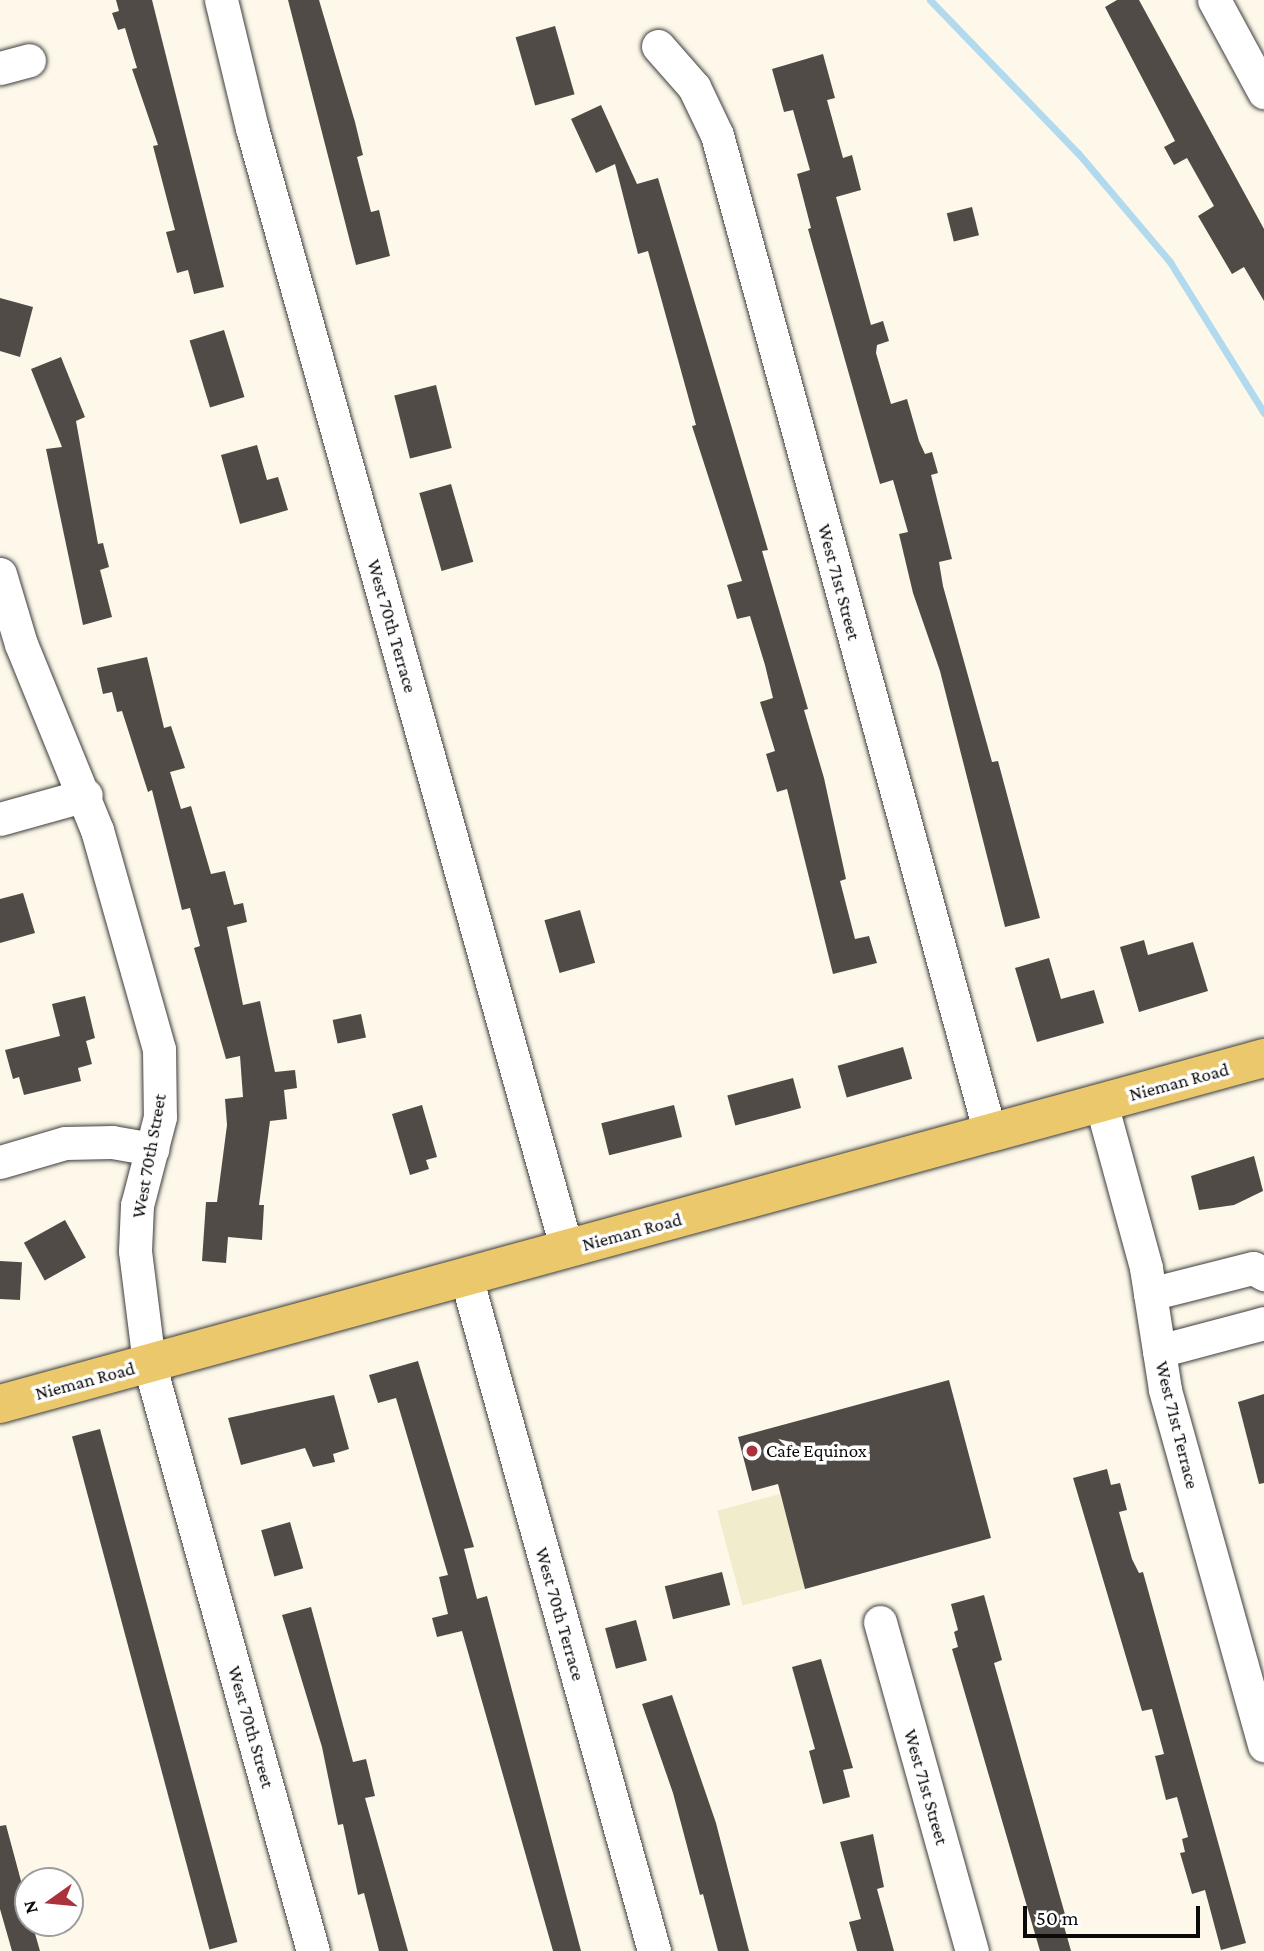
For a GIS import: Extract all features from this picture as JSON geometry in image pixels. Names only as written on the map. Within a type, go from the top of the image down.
[{"type":"main road","name":"Nieman Road","points":[[0,1404],[1264,1058]]},
{"type":"street","name":"West 70th Terrace","points":[[221,0],[256,142],[567,1250]]},
{"type":"street","points":[[1214,0],[1264,92]]},
{"type":"street","name":"West 71st Street","points":[[659,46],[694,87],[716,135],[990,1133]]},
{"type":"street","name":"West 70th Street","points":[[0,573],[21,644],[86,795],[159,1049],[162,1094],[152,1149],[137,1205],[135,1251],[149,1363],[313,1951]]},
{"type":"street","points":[[0,819],[86,795]]},
{"type":"street","name":"West 71st Terrace","points":[[1101,1103],[1150,1294],[1165,1390],[1253,1663],[1264,1745]]},
{"type":"street","points":[[0,1162],[65,1143],[112,1142],[152,1149]]},
{"type":"street","points":[[1150,1294],[1253,1268],[1264,1274]]},
{"type":"street","name":"West 70th Terrace","points":[[466,1277],[654,1951]]},
{"type":"street","points":[[1159,1350],[1264,1323]]},
{"type":"street","name":"West 71st Street","points":[[880,1622],[972,1951]]},
{"type":"shaded area","points":[[780,1494],[805,1589],[743,1605],[717,1511]]},
{"type":"building","points":[[116,0],[152,0],[224,287],[194,294],[188,270],[177,273],[166,232],[175,230],[153,146],[158,145],[132,69],[137,68],[125,28],[118,30],[112,13],[119,11]]},
{"type":"building","points":[[288,0],[319,0],[355,122],[363,155],[357,157],[371,212],[379,210],[390,256],[356,265]]},
{"type":"building","points":[[1117,0],[1139,0],[1264,229],[1264,301],[1244,267],[1232,274],[1198,216],[1214,206],[1187,158],[1174,165],[1164,147],[1175,141],[1105,7]]},
{"type":"building","points":[[555,26],[575,94],[535,106],[516,37]]},
{"type":"building","points":[[823,54],[835,98],[827,100],[843,158],[852,155],[861,190],[836,197],[871,325],[883,321],[889,341],[877,345],[876,353],[891,404],[907,399],[919,441],[925,454],[932,452],[938,473],[931,475],[952,559],[939,562],[943,586],[992,762],[998,761],[1040,918],[1005,927],[940,671],[913,593],[899,534],[908,532],[893,480],[880,484],[808,229],[811,228],[797,174],[810,170],[793,110],[784,112],[772,69]]},
{"type":"building","points":[[601,105],[637,184],[658,178],[768,550],[762,551],[808,709],[804,710],[824,778],[846,879],[840,881],[855,939],[869,936],[877,963],[833,974],[787,789],[777,792],[766,754],[775,751],[760,702],[773,698],[765,665],[750,616],[737,619],[727,585],[742,581],[692,426],[696,425],[648,251],[638,254],[615,164],[596,173],[571,119]]},
{"type":"building","points":[[972,207],[979,235],[954,241],[947,213]]},
{"type":"building","points":[[0,298],[33,307],[20,357],[0,351]]},
{"type":"building","points":[[224,330],[244,397],[210,407],[190,341]]},
{"type":"building","points":[[61,357],[85,417],[76,421],[98,544],[103,543],[109,567],[100,570],[112,617],[83,625],[46,449],[62,447],[31,369]]},
{"type":"building","points":[[436,385],[452,448],[410,458],[394,395]]},
{"type":"building","points":[[257,445],[267,480],[278,477],[288,510],[240,524],[221,455]]},
{"type":"building","points":[[451,484],[473,562],[442,571],[419,493]]},
{"type":"building","points":[[147,657],[164,728],[171,726],[185,768],[170,772],[181,809],[191,806],[211,874],[225,871],[234,905],[243,903],[247,922],[227,927],[243,1005],[260,1001],[275,1072],[295,1070],[297,1088],[284,1090],[287,1119],[270,1121],[259,1205],[264,1205],[262,1240],[228,1237],[226,1263],[202,1261],[206,1202],[217,1202],[227,1125],[225,1099],[243,1097],[240,1056],[226,1059],[194,948],[200,946],[190,908],[182,910],[152,790],[148,792],[122,711],[117,712],[112,692],[103,694],[97,668]]},
{"type":"building","points":[[23,893],[35,933],[0,943],[0,899]]},
{"type":"building","points":[[580,910],[595,963],[560,973],[544,920]]},
{"type":"building","points":[[1144,940],[1148,955],[1193,942],[1208,991],[1139,1012],[1120,947]]},
{"type":"building","points":[[1049,958],[1061,999],[1094,990],[1104,1023],[1037,1042],[1015,968]]},
{"type":"building","points":[[85,996],[95,1038],[86,1041],[92,1064],[78,1068],[81,1081],[24,1095],[19,1077],[13,1079],[5,1050],[60,1036],[52,1004]]},
{"type":"building","points":[[361,1014],[366,1037],[338,1044],[333,1020]]},
{"type":"building","points":[[903,1047],[912,1079],[847,1097],[838,1066]]},
{"type":"building","points":[[793,1078],[801,1108],[735,1126],[727,1096]]},
{"type":"building","points":[[422,1105],[437,1157],[426,1160],[429,1169],[410,1175],[392,1114]]},
{"type":"building","points":[[674,1105],[682,1137],[609,1155],[601,1123]]},
{"type":"building","points":[[1254,1156],[1263,1191],[1234,1205],[1199,1210],[1191,1176]]},
{"type":"building","points":[[65,1220],[86,1258],[45,1280],[24,1243]]},
{"type":"building","points":[[0,1261],[22,1262],[20,1300],[0,1299]]},
{"type":"building","points":[[418,1361],[474,1547],[464,1549],[477,1599],[487,1596],[581,1951],[553,1951],[462,1631],[437,1637],[432,1618],[448,1614],[439,1577],[448,1575],[396,1398],[378,1403],[369,1375]]},
{"type":"building","points":[[949,1380],[991,1538],[805,1589],[778,1484],[752,1491],[738,1437]]},
{"type":"building","points":[[1264,1394],[1264,1483],[1259,1484],[1238,1402]]},
{"type":"building","points":[[334,1395],[349,1449],[333,1454],[335,1462],[313,1467],[305,1448],[241,1465],[228,1418]]},
{"type":"building","points":[[100,1429],[237,1942],[209,1949],[72,1437]]},
{"type":"building","points":[[1107,1469],[1111,1485],[1120,1483],[1127,1510],[1119,1512],[1132,1559],[1139,1573],[1143,1572],[1246,1943],[1221,1950],[1205,1890],[1192,1894],[1180,1853],[1185,1852],[1182,1839],[1188,1837],[1177,1797],[1166,1800],[1155,1756],[1164,1754],[1152,1709],[1142,1711],[1073,1478]]},
{"type":"building","points":[[290,1522],[303,1568],[274,1576],[261,1530]]},
{"type":"building","points":[[722,1572],[730,1605],[673,1619],[665,1586]]},
{"type":"building","points":[[984,1595],[1002,1660],[994,1663],[1068,1925],[1064,1926],[1071,1951],[1040,1951],[952,1649],[958,1647],[954,1632],[958,1630],[951,1604]]},
{"type":"building","points":[[311,1607],[353,1762],[366,1759],[375,1796],[365,1798],[408,1951],[379,1951],[364,1893],[358,1895],[343,1824],[338,1825],[322,1747],[282,1615]]},
{"type":"building","points":[[636,1620],[647,1661],[616,1669],[605,1628]]},
{"type":"building","points":[[821,1659],[853,1768],[843,1770],[850,1797],[823,1804],[809,1751],[815,1749],[792,1667]]},
{"type":"building","points":[[672,1695],[716,1823],[749,1951],[718,1951],[673,1793],[642,1704]]},
{"type":"building","points":[[6,1825],[17,1867],[14,1867],[14,1937],[36,1937],[40,1951],[12,1951],[0,1909],[0,1826]]},
{"type":"building","points":[[873,1834],[884,1887],[877,1889],[894,1951],[857,1951],[849,1922],[861,1919],[840,1842]]},
{"type":"waterway","points":[[930,0],[1078,153],[1170,262],[1264,413]]},
{"type":"place","name":"Cafe Equinox","points":[[752,1451]]}]
